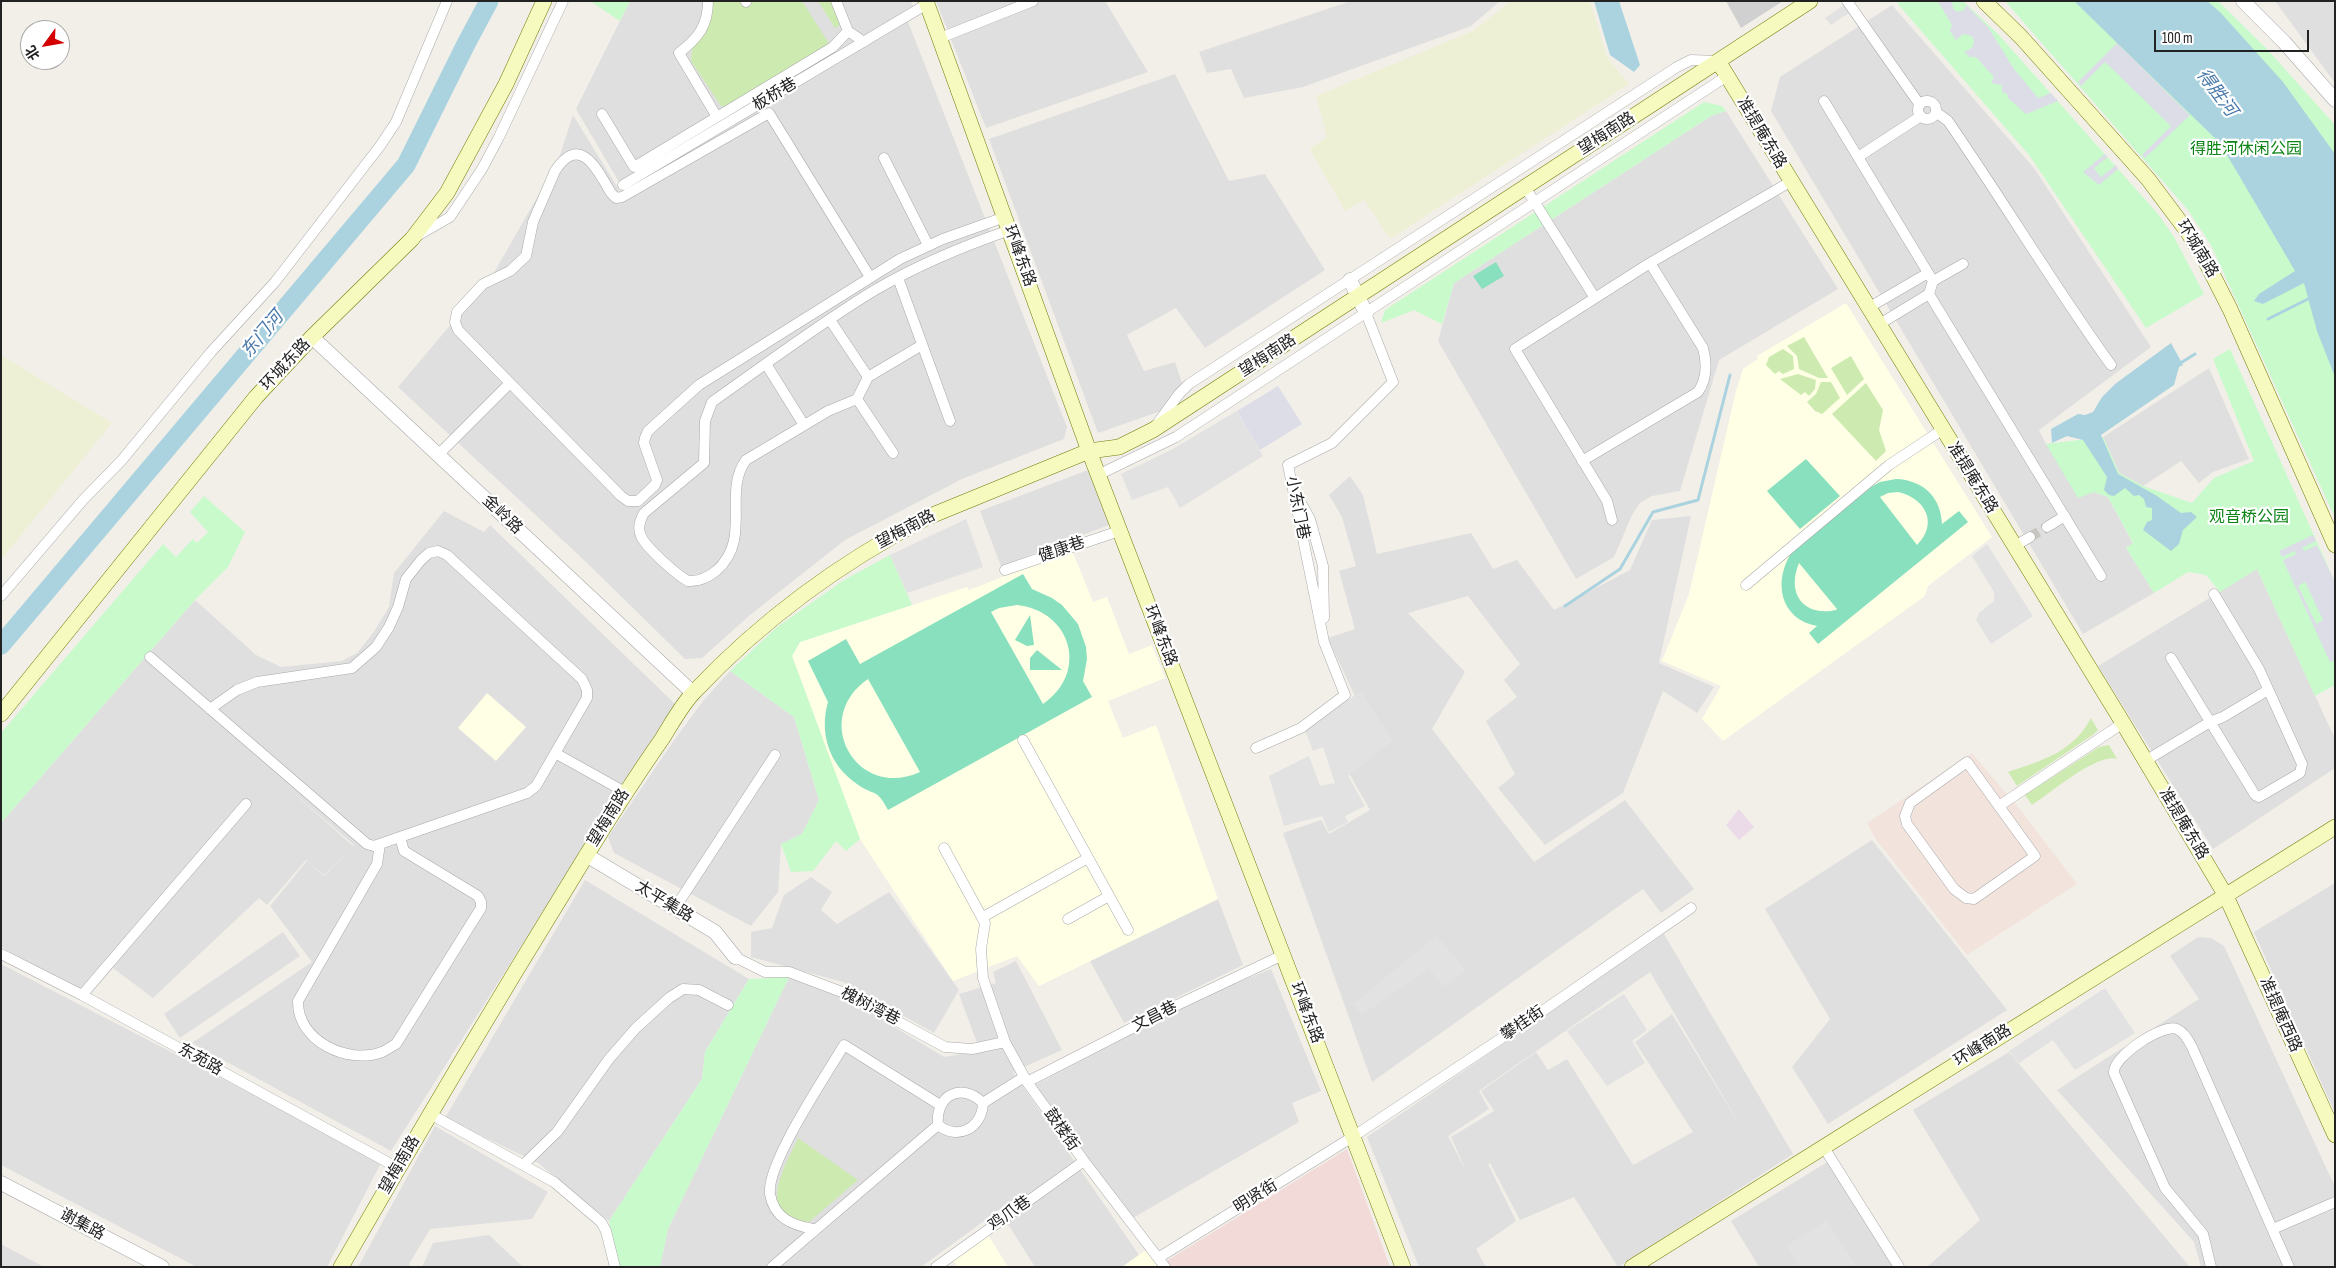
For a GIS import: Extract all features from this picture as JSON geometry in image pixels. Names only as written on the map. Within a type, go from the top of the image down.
[{"type":"main road","name":"环城东路","points":[[1,714],[256,397],[312,337],[412,239],[447,193],[506,84],[544,1]]},
{"type":"main road","name":"望梅南路","points":[[340,1267],[430,1114],[625,792],[693,693],[736,651],[798,598],[875,546],[928,517],[1089,450],[1119,447],[1153,430],[1810,1]]},
{"type":"main road","name":"环城南路","points":[[1984,1],[2021,37],[2148,179],[2188,231],[2230,309],[2335,545]]},
{"type":"main road","name":"环峰东路","points":[[926,3],[1119,531],[1403,1267]]},
{"type":"main road","name":"望梅南路","points":[[1638,113],[1718,61]]},
{"type":"main road","name":"准提庵东路","points":[[1718,61],[1790,182],[2123,723],[2226,896]]},
{"type":"main road","name":"环峰南路","points":[[1632,1267],[2143,945],[2226,896],[2335,827]]},
{"type":"main road","name":"准提庵西路","points":[[2226,896],[2335,1134]]},
{"type":"street","points":[[1,596],[83,500],[122,460],[211,352],[275,282],[380,146],[396,122],[448,1]]},
{"type":"street","points":[[412,239],[450,217],[459,205],[499,137],[564,1]]},
{"type":"street","points":[[708,1],[708,12],[704,28],[693,42],[680,53],[717,117]]},
{"type":"street","points":[[836,1],[848,31],[864,42]]},
{"type":"street","points":[[940,38],[1034,1]]},
{"type":"street","points":[[1847,1],[1920,110],[1930,118],[1936,112]]},
{"type":"street","points":[[2242,1],[2284,42],[2335,100]]},
{"type":"street","name":"板桥巷","points":[[623,186],[926,3]]},
{"type":"street","points":[[602,114],[634,167],[833,47],[848,31]]},
{"type":"street","points":[[1153,430],[1178,394],[1189,384],[1677,66],[1691,60],[1718,61]]},
{"type":"street","points":[[1098,475],[1176,437],[1727,76]]},
{"type":"street","points":[[1824,101],[1930,277],[1929,294],[2101,576]]},
{"type":"street","points":[[1858,157],[1920,110],[1925,102],[1931,102],[1935,106],[1936,112],[1948,121],[2004,201],[2072,310],[2111,365]]},
{"type":"street","points":[[870,277],[770,113],[622,197],[616,198],[611,194],[589,159],[582,154],[572,155],[560,163],[555,171],[533,222],[526,256],[510,271],[483,284],[457,312],[455,322],[458,330],[621,496],[628,500],[638,501],[655,485],[657,480],[644,443],[648,431],[699,384],[870,277],[928,245],[1007,223]]},
{"type":"street","points":[[884,158],[928,245]]},
{"type":"street","points":[[1612,520],[1606,502],[1515,349],[1650,263],[1790,182]]},
{"type":"street","points":[[1525,187],[1594,298]]},
{"type":"street","points":[[922,345],[868,377],[856,398],[828,411],[746,460],[741,467],[738,479],[736,541],[728,556],[712,574],[696,582],[688,581],[645,542],[639,530],[639,521],[644,513],[699,470],[704,463],[705,421],[712,402],[830,320],[898,278],[1007,223]]},
{"type":"street","points":[[1582,460],[1698,392],[1702,386],[1706,359],[1702,348],[1650,263]]},
{"type":"street","points":[[1868,308],[1930,277],[1962,264]]},
{"type":"street","points":[[898,278],[950,421]]},
{"type":"street","points":[[1350,280],[1366,313]]},
{"type":"street","points":[[1878,325],[1929,294]]},
{"type":"street","name":"小东门巷","points":[[1256,748],[1301,728],[1345,695],[1324,642],[1288,464],[1332,444],[1393,382],[1366,313]]},
{"type":"street","points":[[830,320],[868,377]]},
{"type":"street","name":"金岭路","points":[[312,337],[693,693]]},
{"type":"street","points":[[766,364],[804,426]]},
{"type":"street","points":[[438,456],[510,383]]},
{"type":"street","points":[[856,398],[893,453]]},
{"type":"street","points":[[1746,585],[1889,464],[1942,430]]},
{"type":"street","points":[[1293,487],[1310,519],[1323,566],[1324,642]]},
{"type":"street","points":[[2047,527],[2065,516]]},
{"type":"street","name":"健康巷","points":[[1005,570],[1119,531]]},
{"type":"street","points":[[2015,546],[2030,537]]},
{"type":"street","points":[[150,657],[210,709],[367,844],[374,846],[527,793],[536,786],[587,698],[587,690],[582,679],[447,555],[438,551],[429,553],[406,579],[398,607],[389,627],[376,648],[360,663],[352,668],[343,670],[257,682],[237,690],[210,709]]},
{"type":"street","points":[[2170,658],[2255,795],[2259,798],[2300,773],[2302,764],[2259,669],[2214,594]]},
{"type":"street","points":[[2146,761],[2210,722],[2223,717],[2268,690]]},
{"type":"street","points":[[1999,806],[2123,723]]},
{"type":"street","points":[[1023,740],[1128,930]]},
{"type":"street","points":[[555,753],[625,792]]},
{"type":"street","points":[[675,908],[775,755]]},
{"type":"street","points":[[1967,762],[1999,806],[2035,856],[1980,896],[1966,898],[1954,889],[1907,824],[1906,810],[1910,803],[1967,762]]},
{"type":"street","points":[[82,995],[246,804]]},
{"type":"street","points":[[380,844],[377,864],[298,1001],[298,1009],[303,1022],[314,1037],[324,1046],[354,1055],[383,1052],[396,1044],[481,908],[478,896],[404,852],[400,837]]},
{"type":"street","points":[[944,848],[983,917],[1088,858]]},
{"type":"street","name":"太平集路","points":[[586,855],[715,932],[735,957]]},
{"type":"street","points":[[1068,919],[1109,896]]},
{"type":"street","name":"攀桂街","points":[[1354,1136],[1544,1010],[1690,908]]},
{"type":"street","name":"鼓楼街","points":[[983,917],[985,930],[981,949],[983,978],[1005,1042],[1026,1079],[1084,1161],[1165,1267]]},
{"type":"street","name":"东苑路","points":[[1,954],[82,995],[398,1168]]},
{"type":"street","name":"文昌巷","points":[[983,1103],[1026,1079],[1283,955]]},
{"type":"street","name":"槐树湾巷","points":[[735,957],[765,972],[789,972],[848,994],[945,1047],[972,1049],[1005,1042]]},
{"type":"street","points":[[524,1164],[556,1132],[609,1059],[636,1028],[669,998],[683,989],[699,990],[728,1006]]},
{"type":"street","points":[[2211,1267],[2203,1234],[2165,1188],[2114,1073],[2114,1064],[2121,1056],[2154,1034],[2170,1028],[2178,1029],[2188,1040],[2289,1267]]},
{"type":"street","points":[[813,1229],[795,1226],[778,1213],[770,1192],[772,1178],[794,1132],[844,1045],[940,1105]]},
{"type":"street","points":[[966,1092],[975,1095],[983,1103],[982,1114],[965,1131],[946,1131],[938,1125],[937,1114],[940,1105],[950,1096],[966,1092]]},
{"type":"street","points":[[430,1114],[554,1182],[601,1222],[606,1231],[615,1267]]},
{"type":"street","points":[[772,1267],[813,1229],[938,1125]]},
{"type":"street","name":"明贤街","points":[[1158,1258],[1354,1136]]},
{"type":"street","points":[[1823,1146],[1899,1267]]},
{"type":"street","name":"鸡爪巷","points":[[936,1267],[1084,1161]]},
{"type":"street","name":"谢集路","points":[[1,1183],[162,1267]]},
{"type":"street","points":[[2273,1229],[2335,1202]]},
{"type":"shaded area","points":[[630,1],[911,1],[913,6],[619,182],[576,109]]},
{"type":"shaded area","points":[[936,1],[1105,1],[1148,72],[986,128]]},
{"type":"shaded area","points":[[1351,1],[1500,1],[1471,26],[1303,87],[1244,98],[1231,69],[1207,73],[1199,52]]},
{"type":"shaded area","points":[[1511,1],[1590,1],[1607,57],[1629,84],[1390,239],[1364,200],[1345,211],[1310,149],[1327,137],[1316,96],[1473,31]]},
{"type":"shaded area","points":[[1726,1],[1783,1],[1741,28]]},
{"type":"shaded area","points":[[1932,1],[1952,1],[1953,9],[1958,12],[1964,10],[1966,5],[1988,27],[2014,69],[2038,98],[2051,93],[2058,101],[2026,114],[2008,98],[2007,94],[2002,92],[2002,85],[1991,83],[1994,77],[1976,57],[1970,57],[1964,52],[1972,48],[1974,42],[1972,36],[1963,34],[1956,40],[1950,31],[1952,25],[1939,3]]},
{"type":"shaded area","points":[[2275,1],[2332,1],[2335,5],[2335,83]]},
{"type":"shaded area","points":[[1844,5],[1849,13],[1831,25],[1825,18]]},
{"type":"shaded area","points":[[1892,5],[2034,168],[2151,347],[2039,430],[2046,444],[2094,492],[2108,497],[2133,544],[2126,548],[2154,593],[2083,634],[1771,111],[1780,77]]},
{"type":"shaded area","points":[[908,22],[1067,427],[1064,439],[962,479],[845,540],[750,615],[702,658],[685,659],[584,560],[398,387],[492,276],[558,161],[573,115],[621,193]]},
{"type":"shaded area","points":[[2117,43],[2190,115],[2145,158],[2142,155],[2171,126],[2105,62],[2081,86],[2078,82]]},
{"type":"shaded area","points":[[1175,74],[1229,181],[1265,174],[1325,270],[1205,348],[1176,308],[1127,335],[1144,371],[1175,362],[1186,395],[1161,411],[1098,433],[989,139]]},
{"type":"shaded area","points":[[1726,111],[1838,289],[1719,360],[1680,491],[1652,496],[1640,503],[1632,515],[1614,557],[1576,579],[1438,341],[1454,283],[1711,116]]},
{"type":"shaded area","points":[[2105,154],[2108,157],[2094,168],[2101,177],[2116,165],[2118,169],[2099,185],[2083,172]]},
{"type":"shaded area","points":[[1846,303],[1992,537],[1928,586],[1925,596],[1723,741],[1702,719],[1721,686],[1662,661],[1689,594],[1736,391],[1743,369],[1758,359],[1757,356]]},
{"type":"shaded area","points":[[1,355],[112,423],[1,560]]},
{"type":"shaded area","points":[[2209,368],[2249,459],[2213,472],[2199,483],[2181,461],[2143,486],[2119,473],[2103,437]]},
{"type":"shaded area","points":[[1278,386],[1302,424],[1260,450],[1237,411]]},
{"type":"shaded area","points":[[1237,411],[1263,456],[1180,508],[1168,487],[1132,500],[1121,474],[1171,450]]},
{"type":"shaded area","points":[[1088,470],[1109,525],[1001,566],[980,511]]},
{"type":"shaded area","points":[[1350,476],[1363,495],[1377,554],[1471,533],[1493,569],[1517,560],[1554,610],[1630,570],[1652,520],[1691,516],[1659,663],[1714,687],[1697,713],[1663,691],[1623,793],[1545,845],[1498,788],[1515,774],[1486,721],[1517,697],[1504,680],[1520,664],[1468,596],[1408,613],[1465,672],[1432,729],[1534,862],[1625,800],[1694,889],[1661,913],[1643,889],[1372,1082],[1283,833],[1321,820],[1329,834],[1370,810],[1349,773],[1378,746],[1328,638],[1355,629],[1339,571],[1356,566],[1342,517],[1329,495]]},
{"type":"shaded area","points":[[444,511],[484,532],[490,525],[675,704],[391,1151],[192,1043],[312,962],[270,906],[307,861],[324,876],[354,845],[281,782],[353,846],[324,875],[306,860],[267,905],[259,898],[153,998],[113,968],[90,995],[1,947],[1,823],[195,600],[256,655],[281,667],[342,661],[357,653],[373,633],[389,607],[394,573]]},
{"type":"shaded area","points":[[966,519],[983,567],[907,593],[890,555]]},
{"type":"shaded area","points":[[2313,535],[2316,541],[2302,548],[2304,551],[2317,545],[2335,582],[2335,660],[2330,662],[2283,560],[2296,554],[2295,551],[2282,557],[2279,551]],"holes":[[[2305,582],[2323,620],[2316,624],[2298,586]]]},
{"type":"shaded area","points":[[1987,544],[2033,616],[1991,644],[1976,620],[1979,613],[1994,601],[1994,592],[1972,556]]},
{"type":"shaded area","points":[[1072,550],[1093,602],[1107,597],[1129,654],[1152,645],[1165,678],[1108,701],[1123,738],[1156,725],[1218,899],[1039,986],[1017,956],[953,981],[860,839],[792,656],[800,642],[967,587],[969,590]]},
{"type":"shaded area","points":[[2257,569],[2335,739],[2335,768],[2213,849],[2098,666]]},
{"type":"shaded area","points":[[730,671],[794,717],[819,800],[802,834],[781,844],[778,892],[751,926],[614,853],[608,837],[675,739],[703,701]]},
{"type":"shaded area","points":[[1361,691],[1393,741],[1348,776],[1365,806],[1345,816],[1348,822],[1329,832],[1322,816],[1284,826],[1269,776],[1309,756],[1320,786],[1335,783],[1323,747],[1313,751],[1305,730]]},
{"type":"shaded area","points":[[487,693],[526,727],[496,761],[458,728]]},
{"type":"shaded area","points":[[1972,753],[2022,812],[2077,884],[1967,955],[1875,838],[1867,823]]},
{"type":"shaded area","points":[[1739,809],[1754,827],[1739,840],[1726,825]]},
{"type":"shaded area","points":[[1872,840],[2007,1010],[1828,1124],[1792,1067],[1830,1019],[1765,909]]},
{"type":"shaded area","points":[[811,877],[832,892],[821,910],[837,924],[889,892],[959,990],[934,1033],[843,982],[751,957],[751,932],[772,928],[784,895]]},
{"type":"shaded area","points":[[585,880],[749,979],[705,1052],[702,1079],[609,1221],[538,1163],[445,1118]]},
{"type":"shaded area","points":[[2335,883],[2335,1113],[2254,932]]},
{"type":"shaded area","points":[[1218,899],[1243,965],[1124,1023],[1090,961]]},
{"type":"shaded area","points":[[283,932],[300,956],[180,1038],[164,1014]]},
{"type":"shaded area","points":[[1664,934],[1793,1154],[1618,1267],[1574,1197],[1520,1220],[1490,1163],[1488,1164],[1516,1221],[1476,1249],[1486,1267],[1419,1267],[1367,1137]],"holes":[[[1650,972],[1744,1132],[1672,1014],[1635,1042],[1693,1132],[1633,1165],[1567,1059],[1548,1070],[1536,1052],[1481,1091],[1494,1111],[1451,1137],[1467,1173],[1448,1136],[1489,1109],[1479,1091]]]},
{"type":"shaded area","points":[[1437,935],[1466,971],[1444,987],[1429,969],[1362,1015],[1353,1004]]},
{"type":"shaded area","points":[[2198,937],[2211,938],[2224,946],[2335,1187],[2335,1267],[2201,1267],[2194,1242],[2057,1090],[2199,999],[2170,956]]},
{"type":"shaded area","points":[[1016,961],[1062,1050],[1013,1072],[1139,1255],[1122,1267],[1035,1267],[999,1210],[921,1267],[660,1267],[668,1229],[789,977],[843,996],[944,1057],[980,1051],[959,994],[996,983],[993,972]]},
{"type":"shaded area","points":[[1,964],[382,1161],[327,1267],[197,1267],[1,1165]]},
{"type":"shaded area","points":[[1271,969],[1321,1091],[1292,1103],[1299,1122],[1131,1219],[1035,1085],[1206,995]]},
{"type":"shaded area","points":[[2105,988],[2135,1033],[2075,1070],[2053,1040],[2019,1063],[2009,1051]]},
{"type":"shaded area","points":[[1624,994],[1647,1030],[1632,1041],[1645,1063],[1607,1086],[1567,1031]]},
{"type":"shaded area","points":[[2009,1052],[2190,1267],[1927,1267],[1980,1220],[1913,1110]]},
{"type":"shaded area","points":[[435,1126],[548,1192],[532,1219],[430,1229],[409,1264],[411,1267],[358,1267]]},
{"type":"shaded area","points":[[1347,1149],[1390,1267],[1169,1267],[1165,1262]]},
{"type":"shaded area","points":[[1829,1161],[1894,1267],[1759,1267],[1731,1221]]},
{"type":"shaded area","points":[[1827,1220],[1857,1267],[1799,1267],[1786,1246]]},
{"type":"shaded area","points":[[489,1235],[523,1267],[422,1267],[433,1243]]},
{"type":"shaded area","points":[[988,1235],[1008,1267],[957,1267],[952,1258]]},
{"type":"shaded area","points":[[1,1244],[44,1267],[1,1267]]},
{"type":"shaded area","points":[[1146,1250],[1158,1267],[1122,1267]]},
{"type":"green space","points":[[590,1],[630,1],[620,21]]},
{"type":"green space","points":[[711,1],[802,1],[828,42],[827,46],[724,107],[721,106],[691,61],[692,49],[706,33],[711,18]]},
{"type":"green space","points":[[818,1],[832,1],[842,24],[835,28]]},
{"type":"green space","points":[[1900,1],[1963,1],[1998,34],[2158,214],[2174,237],[2204,294],[2146,328],[2029,155],[1897,3]]},
{"type":"green space","name":"得胜河休闲公园","points":[[2005,1],[2218,1],[2266,48],[2335,125],[2335,518],[2211,245],[2188,210]]},
{"type":"green space","points":[[1704,102],[1722,106],[1726,111],[1711,116],[1454,283],[1442,324],[1414,310],[1381,323],[1385,310]]},
{"type":"green space","points":[[1496,262],[1504,276],[1482,289],[1473,276]]},
{"type":"green space","points":[[1804,337],[1828,378],[1819,378],[1799,369],[1797,356],[1787,346]]},
{"type":"green space","points":[[1783,349],[1793,356],[1794,369],[1783,374],[1779,371],[1775,374],[1766,365],[1769,357]]},
{"type":"green space","name":"观音桥公园","points":[[2230,349],[2335,582],[2335,685],[2315,696],[2257,569],[2220,592],[2206,575],[2188,572],[2154,593],[2126,548],[2133,543],[2108,497],[2094,492],[2078,498],[2046,444],[2103,437],[2119,473],[2143,486],[2192,503],[2214,478],[2254,461],[2213,359]]},
{"type":"green space","points":[[1851,356],[1864,379],[1847,395],[1831,368]]},
{"type":"green space","points":[[1798,374],[1816,380],[1815,389],[1809,396],[1805,392],[1801,395],[1780,379]]},
{"type":"green space","points":[[1821,382],[1831,382],[1840,398],[1822,414],[1815,411],[1807,402],[1816,394]]},
{"type":"green space","points":[[1866,383],[1883,410],[1879,430],[1886,451],[1876,461],[1832,414]]},
{"type":"green space","points":[[1806,459],[1840,496],[1800,529],[1767,491]]},
{"type":"green space","points":[[1896,479],[1914,483],[1929,492],[1934,498],[1941,514],[1942,524],[1959,511],[1968,522],[1818,644],[1809,633],[1817,626],[1804,622],[1794,615],[1787,607],[1783,597],[1783,574],[1786,563],[1792,552],[1871,487],[1880,482]],"holes":[[[1898,492],[1915,500],[1926,512],[1927,528],[1924,537],[1917,545],[1880,497],[1888,493]],[[1799,563],[1837,609],[1836,610],[1815,610],[1801,601],[1795,584]]]},
{"type":"green space","points":[[204,496],[245,532],[228,567],[195,600],[1,823],[1,733],[163,544],[176,557],[193,539],[197,543],[208,532],[190,512]]},
{"type":"green space","points":[[890,555],[912,605],[800,642],[792,656],[860,839],[846,851],[836,841],[813,871],[791,872],[781,844],[802,834],[819,800],[794,717],[730,671],[777,627],[844,580]]},
{"type":"green space","points":[[1023,574],[1032,589],[1062,605],[1078,624],[1086,647],[1087,659],[1083,681],[1092,697],[888,810],[878,795],[863,788],[847,776],[833,758],[826,737],[825,725],[828,702],[808,661],[846,639],[860,664]],"holes":[[[1017,605],[1036,610],[1051,619],[1062,631],[1068,645],[1069,661],[1066,676],[1057,691],[1043,704],[991,612],[999,608]],[[868,679],[920,772],[897,778],[877,775],[861,766],[849,751],[842,734],[843,714],[851,696]]]},
{"type":"green space","points":[[1030,615],[1034,645],[1027,646],[1015,640]]},
{"type":"green space","points":[[1037,650],[1062,670],[1030,670],[1030,658]]},
{"type":"green space","points":[[2091,718],[2098,730],[2094,734],[2017,786],[2008,772],[2056,754],[2075,740]]},
{"type":"green space","points":[[2109,745],[2117,759],[2098,762],[2086,768],[2032,805],[2025,795],[2099,747]]},
{"type":"green space","points":[[789,977],[668,1229],[660,1267],[619,1267],[609,1221],[702,1079],[705,1052],[749,979]]},
{"type":"green space","points":[[798,1138],[858,1180],[809,1222],[792,1218],[782,1211],[777,1201],[781,1176]]},
{"type":"water","points":[[1594,1],[1619,1],[1640,65],[1634,72],[1610,55]]},
{"type":"water","name":"得胜河","points":[[2074,1],[2207,1],[2220,12],[2283,82],[2335,154],[2335,377],[2317,331],[2304,283],[2263,304],[2254,301],[2259,294],[2295,271],[2220,143]]},
{"type":"water","points":[[2171,343],[2183,365],[2179,367],[2174,385],[2101,435],[2118,474],[2157,496],[2181,513],[2191,512],[2197,517],[2183,530],[2179,544],[2171,551],[2143,530],[2147,522],[2152,520],[2152,508],[2146,507],[2144,499],[2139,495],[2134,496],[2125,488],[2114,496],[2109,495],[2104,490],[2107,477],[2083,440],[2067,436],[2052,443],[2051,429],[2078,414],[2085,415],[2093,412],[2102,397],[2115,384]]},
{"type":"waterway","name":"东门河","points":[[1,645],[406,165],[489,1]]},
{"type":"waterway","points":[[2268,319],[2310,298]]},
{"type":"waterway","points":[[2179,364],[2195,354]]},
{"type":"waterway","points":[[1565,606],[1620,569],[1653,512],[1698,500],[1730,375]]},
{"type":"tunnel","points":[[2030,537],[2047,527]]}]
